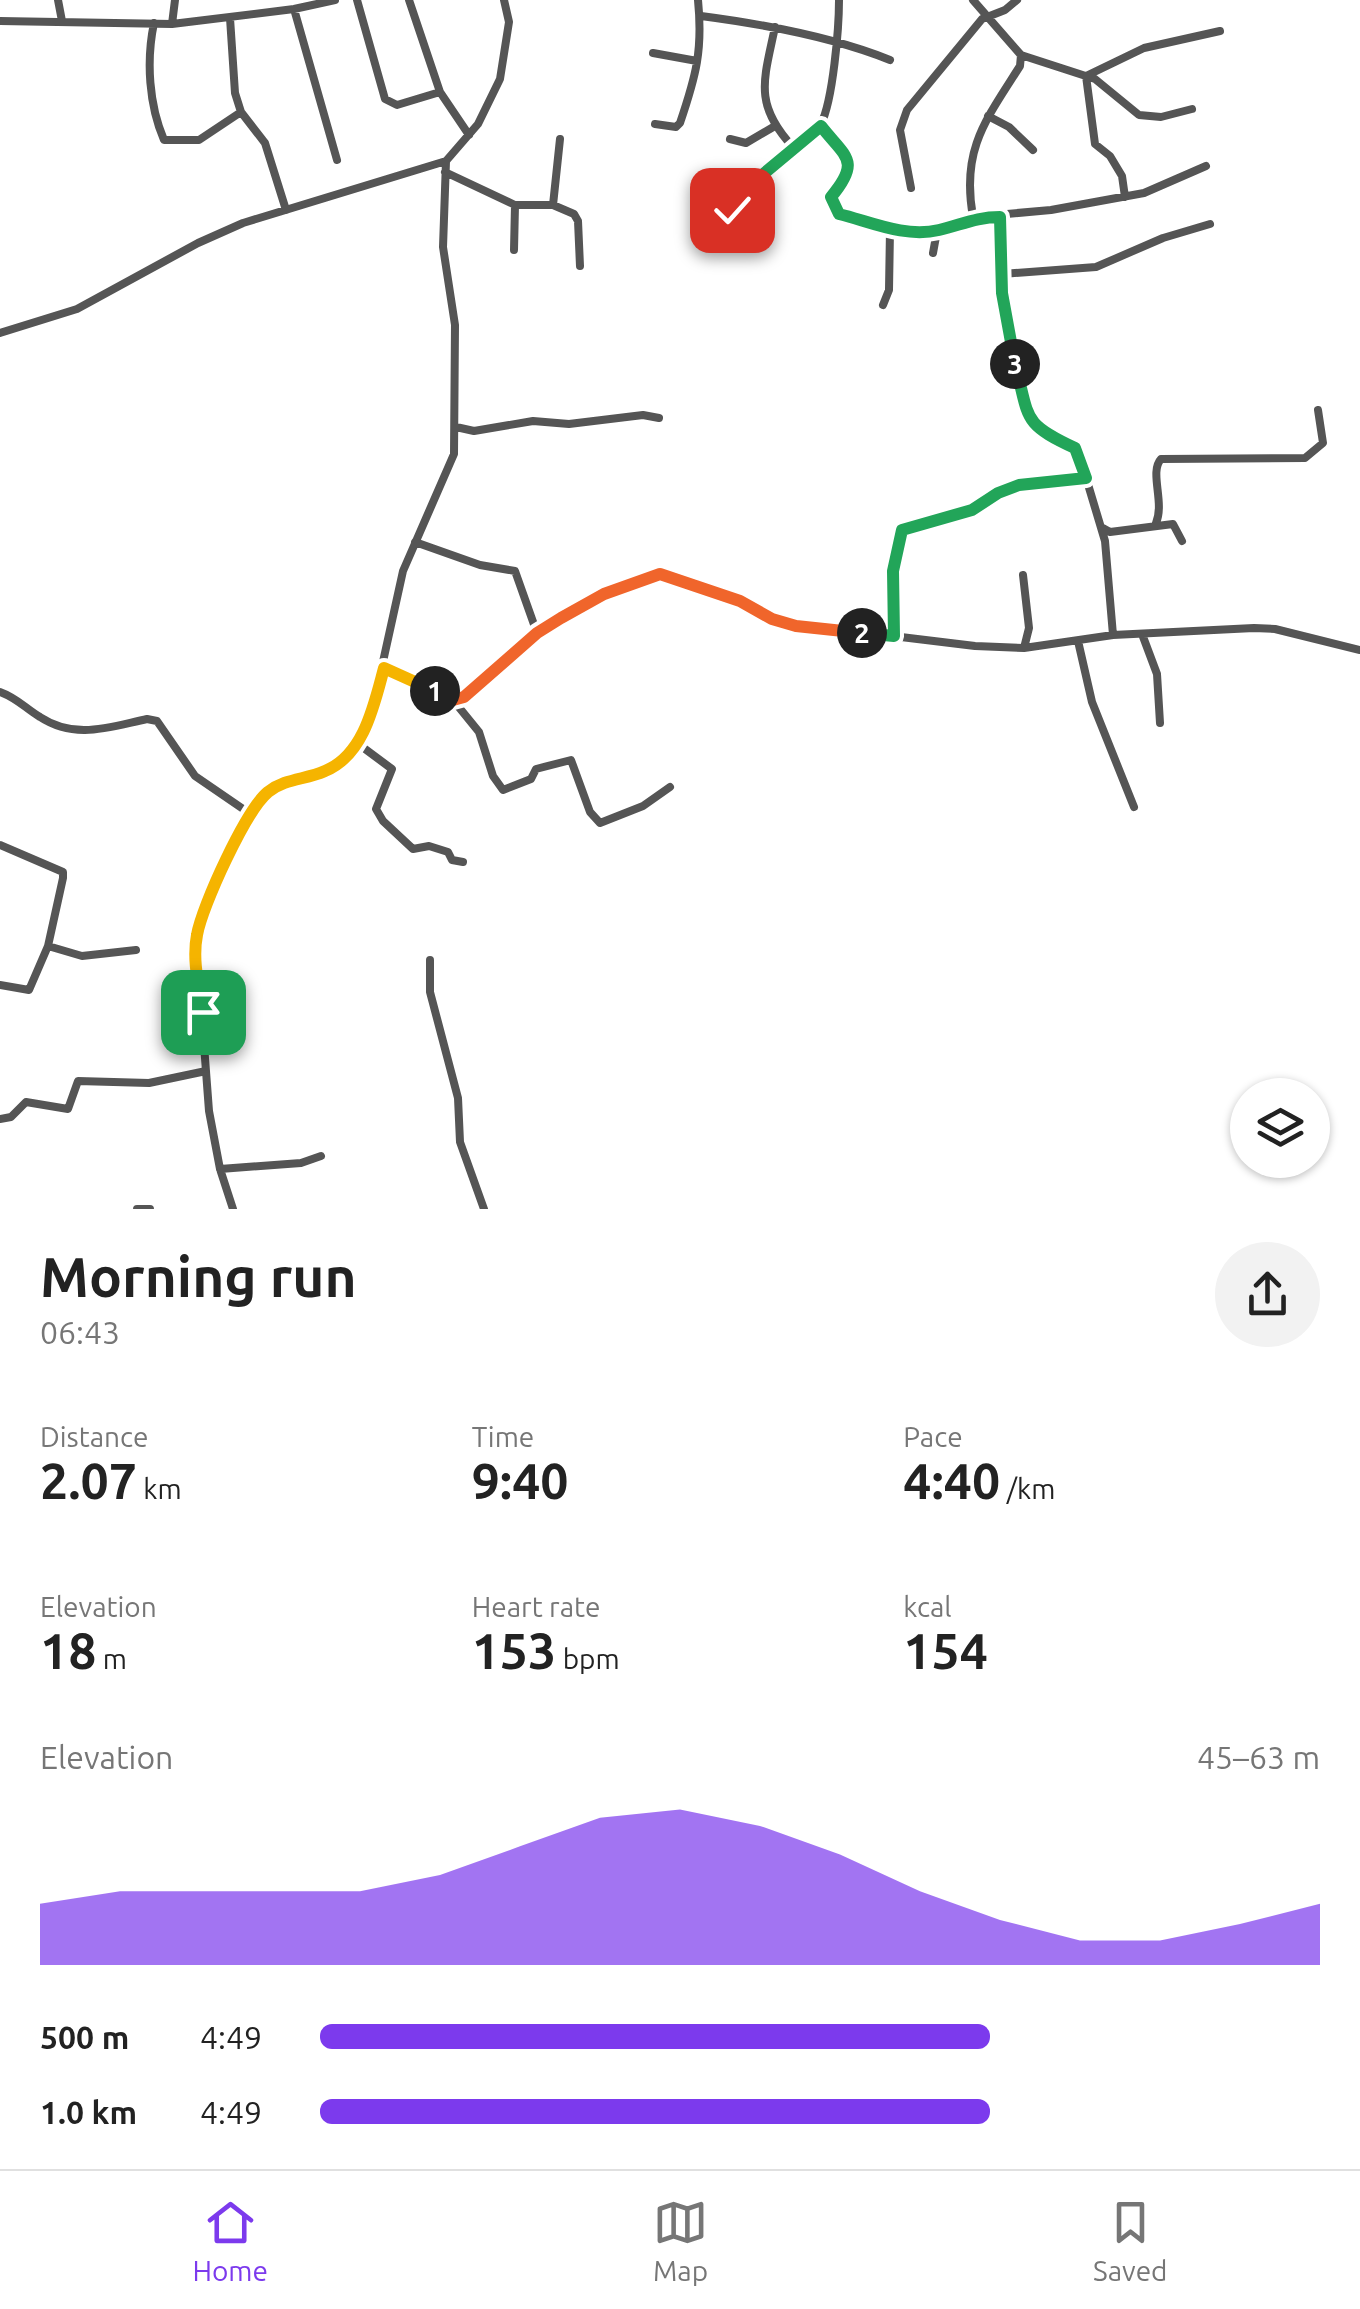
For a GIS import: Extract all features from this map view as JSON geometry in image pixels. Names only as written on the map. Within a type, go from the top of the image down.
[{"type":"street","points":[[58,0],[62,21]]},
{"type":"street","points":[[172,24],[176,0]]},
{"type":"street","points":[[0,21],[172,24],[336,0]]},
{"type":"street","points":[[357,0],[385,98],[396,105],[440,92]]},
{"type":"street","points":[[409,0],[440,92],[469,135]]},
{"type":"street","points":[[0,333],[76,309],[198,243],[286,210],[446,161],[486,111],[500,79],[510,22],[504,0]]},
{"type":"street","points":[[655,124],[676,127],[680,123],[702,40],[698,0]]},
{"type":"street","points":[[739,230],[732,210],[793,147],[821,126],[838,43],[840,0]]},
{"type":"street","points":[[973,0],[1021,54],[1096,80],[1139,115],[1161,116],[1192,109]]},
{"type":"street","points":[[911,188],[900,130],[902,119],[987,14],[1005,10],[1017,0]]},
{"type":"street","points":[[294,9],[337,160]]},
{"type":"street","points":[[701,16],[775,28],[890,60]]},
{"type":"street","points":[[230,18],[235,93],[241,112],[265,143],[286,210]]},
{"type":"street","points":[[154,23],[150,68],[154,118],[164,140],[199,140],[241,112]]},
{"type":"street","points":[[775,28],[763,100],[775,126],[793,147]]},
{"type":"street","points":[[1086,76],[1144,48],[1220,31]]},
{"type":"street","points":[[653,53],[697,61]]},
{"type":"street","points":[[974,217],[968,188],[972,148],[1020,66],[1021,54]]},
{"type":"street","points":[[1086,76],[1095,144],[1110,156],[1122,176],[1126,198]]},
{"type":"street","points":[[988,116],[1008,127],[1033,150]]},
{"type":"street","points":[[730,139],[746,142],[775,126]]},
{"type":"street","points":[[821,126],[840,146],[849,165],[845,181],[831,197],[834,210],[890,230],[937,231],[974,217],[1000,217],[1126,198],[1206,166]]},
{"type":"street","points":[[554,205],[560,139]]},
{"type":"street","points":[[233,1209],[220,1169],[209,1111],[196,939],[202,915],[258,801],[285,781],[340,764],[357,744],[374,708],[403,571],[454,454],[456,325],[442,207],[446,161]]},
{"type":"street","points":[[445,172],[515,204],[554,205],[574,214],[578,221],[580,266]]},
{"type":"street","points":[[514,250],[515,204]]},
{"type":"street","points":[[1000,217],[1009,336],[1028,417],[1034,427],[1052,439],[1075,448],[1105,533],[1113,635]]},
{"type":"street","points":[[1002,274],[1096,267],[1162,238],[1210,224]]},
{"type":"street","points":[[882,304],[889,290],[890,230]]},
{"type":"street","points":[[933,253],[937,231]]},
{"type":"street","points":[[1156,524],[1160,500],[1156,463],[1170,458],[1200,462],[1305,458],[1323,443],[1318,410]]},
{"type":"street","points":[[456,427],[474,431],[533,421],[569,424],[643,416],[659,418]]},
{"type":"street","points":[[894,636],[893,571],[902,530],[972,510],[1019,485],[1086,478]]},
{"type":"street","points":[[1105,533],[1156,524],[1176,525],[1182,541]]},
{"type":"street","points":[[414,542],[480,565],[515,572],[537,633]]},
{"type":"street","points":[[453,700],[478,687],[537,633],[604,594],[660,574],[740,601],[772,619],[796,626],[1024,648],[1113,635],[1276,629],[1360,650]]},
{"type":"street","points":[[1023,575],[1029,628],[1024,648]]},
{"type":"street","points":[[1142,634],[1157,674],[1160,723]]},
{"type":"street","points":[[1078,641],[1092,702],[1134,807]]},
{"type":"street","points":[[384,668],[453,700],[479,732],[493,776],[503,790],[532,779],[536,769],[572,760],[590,812],[600,823],[643,806],[670,787]]},
{"type":"street","points":[[0,693],[17,698],[48,722],[80,732],[157,720],[195,776],[250,813]]},
{"type":"street","points":[[357,744],[392,769],[376,809],[383,822],[413,849],[440,849],[448,852],[452,860],[463,862]]},
{"type":"street","points":[[0,845],[63,872],[48,946],[29,990],[0,984]]},
{"type":"street","points":[[48,946],[82,956],[136,950]]},
{"type":"street","points":[[430,960],[430,992],[458,1098],[460,1142],[484,1209]]},
{"type":"street","points":[[0,1119],[11,1116],[26,1102],[68,1110],[78,1081],[149,1083],[206,1070]]},
{"type":"street","points":[[220,1169],[301,1163],[322,1156]]},
{"type":"street","points":[[137,1209],[150,1209]]},
{"type":"route","points":[[203,1012],[196,939],[202,915],[245,819],[272,789],[285,781],[324,772],[352,752],[374,708],[384,668],[453,700],[464,697],[537,633],[604,594],[660,574],[715,596],[740,601],[772,619],[796,626],[894,636],[896,607],[892,581],[902,530],[972,510],[1019,485],[1086,478],[1075,448],[1052,439],[1034,427],[1028,417],[1002,293],[1000,217],[974,217],[937,231],[890,230],[839,214],[831,197],[845,181],[849,165],[840,146],[821,126],[761,176],[732,210]]}]
